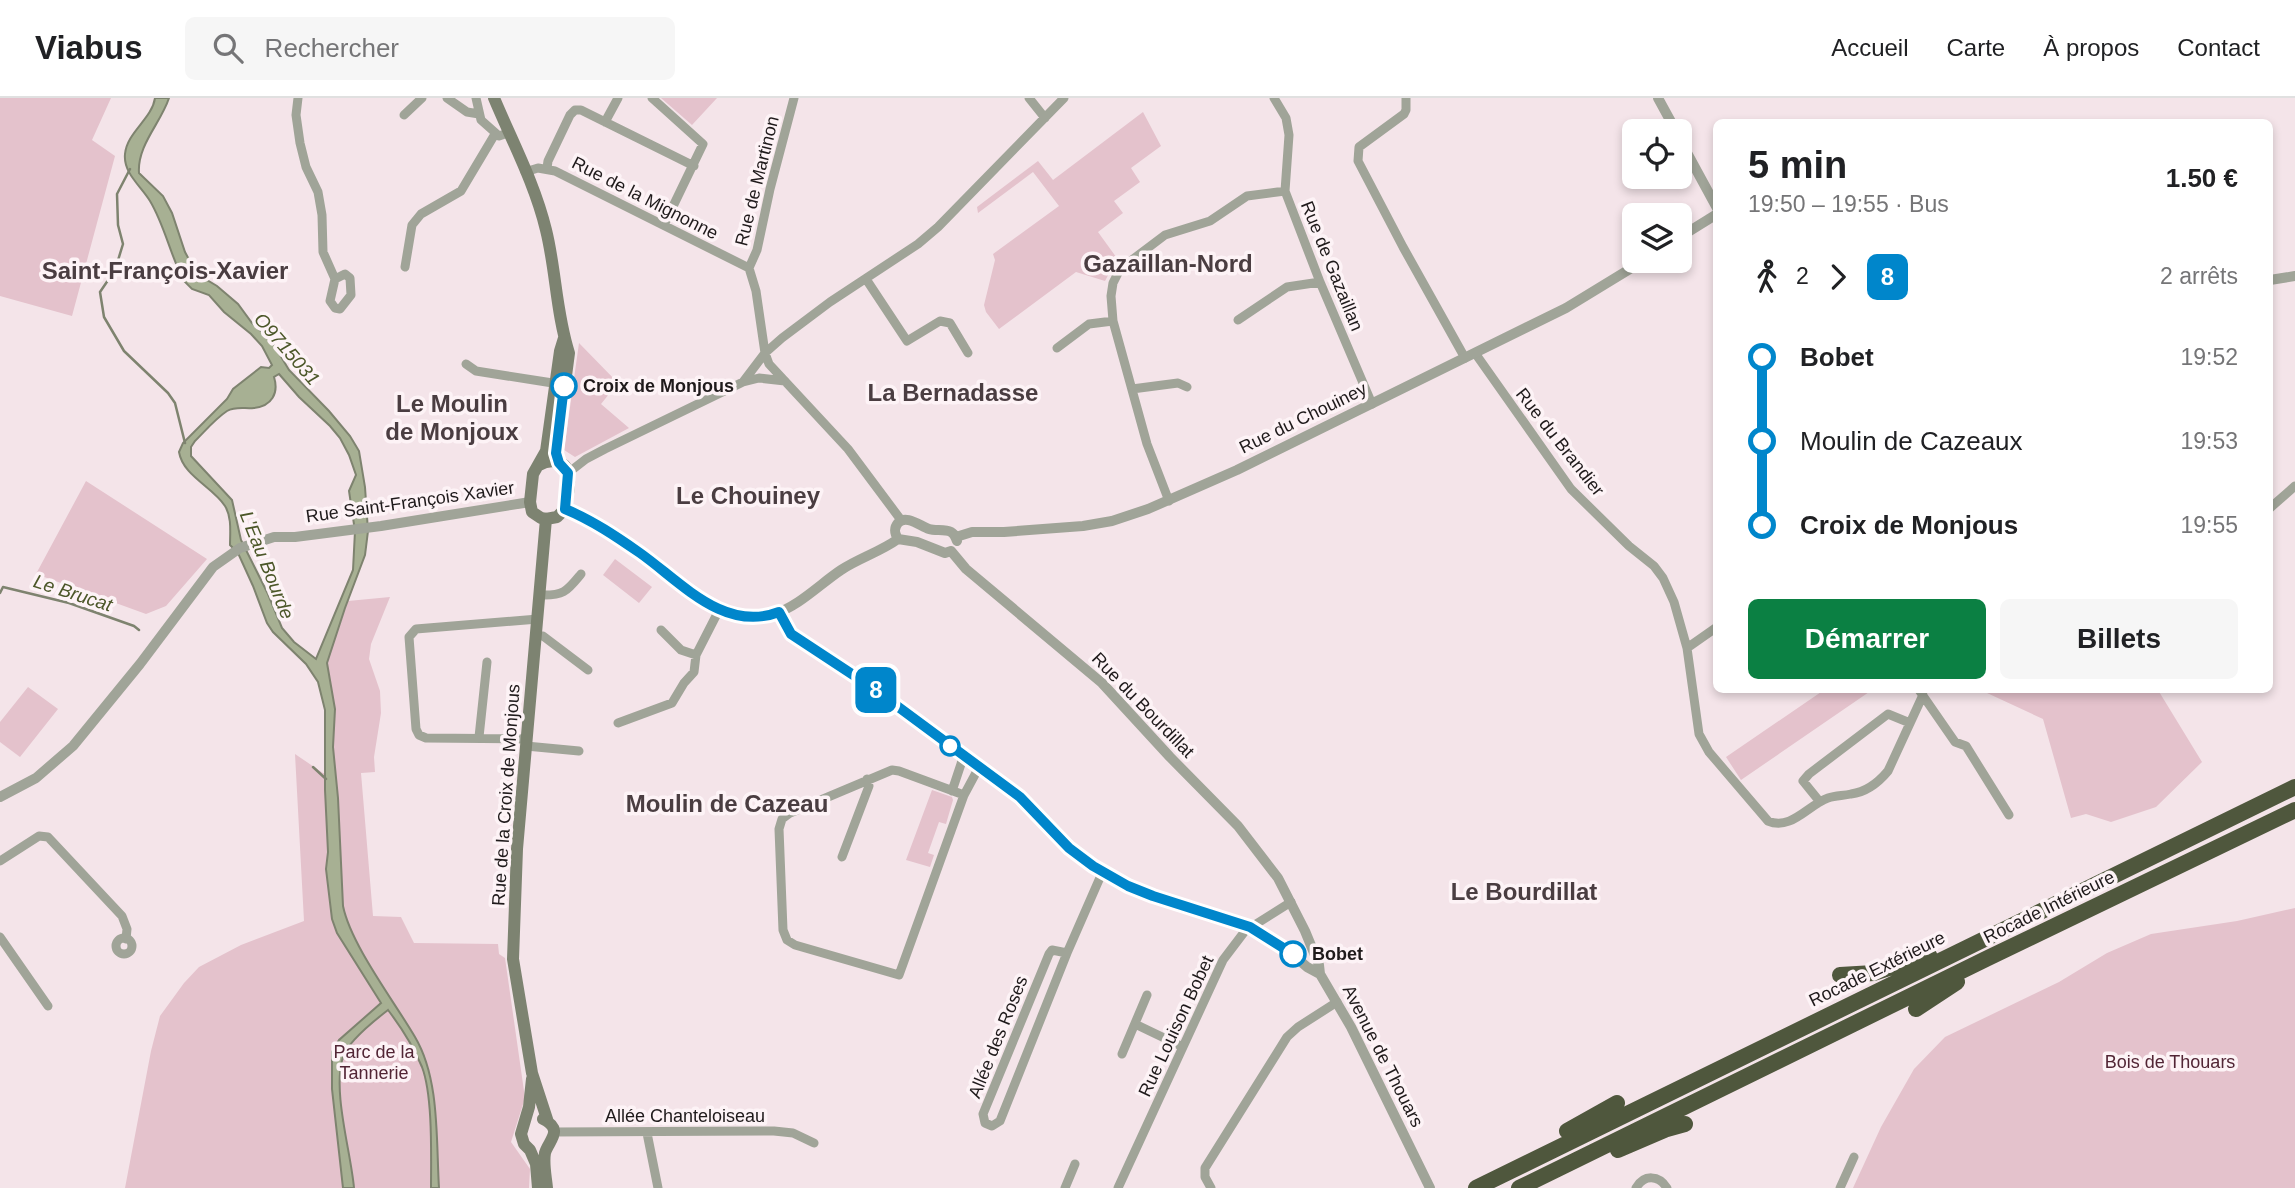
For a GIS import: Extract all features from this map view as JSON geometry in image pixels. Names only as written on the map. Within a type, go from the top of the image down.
[{"type":"highway","name":"Rocade Extérieure","points":[[1476,1188],[2295,788]]},
{"type":"highway","name":"Rocade Intérieure","points":[[1520,1187],[2295,810]]},
{"type":"highway","points":[[1840,975],[1874,973],[1908,963],[1957,941],[1984,939]]},
{"type":"highway","points":[[1916,1009],[1950,988],[1990,957]]},
{"type":"highway","points":[[1551,1150],[1567,1131],[1617,1103]]},
{"type":"highway","points":[[1520,1187],[1588,1164],[1632,1143],[1685,1124]]},
{"type":"main road","points":[[494,98],[502,133],[526,173],[547,231],[564,338],[556,453],[559,463],[568,473],[565,509],[557,517],[546,519],[536,516],[530,502],[533,474],[546,451],[560,384]]},
{"type":"main road","points":[[539,465],[550,460],[559,463]]},
{"type":"main road","name":"Rue de la Croix de Monjous","points":[[546,519],[517,849],[513,959],[532,1073],[551,1127]]},
{"type":"main road","name":"Rue de la Croix de Monjous","points":[[525,1124],[532,1073]]},
{"type":"main road","points":[[538,1188],[536,1164],[521,1134],[525,1124],[535,1118],[551,1127],[553,1139],[547,1148],[545,1163],[547,1188]]},
{"type":"main road","points":[[530,1150],[547,1148]]},
{"type":"street","points":[[298,98],[296,115],[300,143],[306,167],[318,192],[323,252],[335,279]]},
{"type":"street","points":[[404,116],[422,98]]},
{"type":"street","points":[[447,98],[467,112],[479,114]]},
{"type":"street","points":[[405,267],[412,225],[421,214],[461,191],[502,133],[483,124],[476,98]]},
{"type":"street","points":[[606,122],[618,98]]},
{"type":"street","points":[[652,98],[701,140],[702,148],[664,225]]},
{"type":"street","name":"Rue de Martinon","points":[[765,354],[756,291],[749,268],[757,250],[794,98]]},
{"type":"street","points":[[1029,98],[1045,118]]},
{"type":"street","points":[[743,382],[765,354],[830,302],[918,244],[938,227],[1064,98]]},
{"type":"street","name":"Rue de Gazaillan","points":[[1273,98],[1286,118],[1289,135],[1285,191],[1372,404]]},
{"type":"street","name":"Rue du Brandier","points":[[1406,98],[1404,114],[1359,147],[1358,161],[1403,247],[1470,355],[1571,489],[1629,546],[1654,566],[1662,578],[1674,602],[1687,648],[1699,734],[1709,752],[1768,821],[1788,822],[1820,802]]},
{"type":"street","points":[[1658,98],[1669,119]]},
{"type":"street","points":[[547,168],[575,110],[581,110],[694,166]]},
{"type":"street","points":[[1692,161],[1713,201]]},
{"type":"street","name":"Rue de la Mignonne","points":[[526,173],[531,169],[547,168],[555,171],[749,268]]},
{"type":"street","points":[[1169,500],[1147,444],[1113,321],[1111,296],[1115,277],[1120,269],[1156,240],[1171,232],[1210,221],[1247,196],[1285,191]]},
{"type":"street","points":[[1692,230],[1713,216]]},
{"type":"street","name":"Rue du Chouiney","points":[[956,537],[972,532],[1001,533],[1083,526],[1134,514],[1237,470],[1372,404],[1588,296],[1624,273]]},
{"type":"street","points":[[2273,279],[2295,276]]},
{"type":"street","points":[[866,279],[907,341],[940,321],[950,323],[968,354]]},
{"type":"street","points":[[1238,320],[1287,287],[1320,282]]},
{"type":"street","points":[[1057,348],[1089,324],[1113,321]]},
{"type":"street","points":[[765,354],[769,364],[848,449],[901,520]]},
{"type":"street","points":[[466,364],[477,371],[560,384]]},
{"type":"street","points":[[568,473],[604,449],[743,382],[758,378],[785,381]]},
{"type":"street","points":[[1132,389],[1178,383],[1187,387]]},
{"type":"street","points":[[2273,505],[2295,486]]},
{"type":"street","name":"Rue Saint-François Xavier","points":[[0,797],[36,778],[73,746],[213,567],[232,556],[274,537],[295,537],[381,526],[530,502]]},
{"type":"street","points":[[565,509],[608,532],[719,610],[731,615],[750,617],[779,612],[842,569],[898,539],[917,542],[945,553],[956,546],[956,537],[950,531],[929,529],[909,520],[901,520]]},
{"type":"street","points":[[898,539],[895,535],[896,527],[901,520]]},
{"type":"street","name":"Rue du Bourdillat","points":[[951,551],[966,569],[1102,683],[1255,845],[1291,902]]},
{"type":"street","points":[[540,595],[557,596],[567,591],[581,574]]},
{"type":"street","points":[[618,723],[672,703],[694,672],[696,655],[719,610]]},
{"type":"street","points":[[779,612],[791,634],[864,681],[1029,805],[1069,848],[1102,873],[1153,896],[1250,927],[1282,945],[1307,967],[1320,974]]},
{"type":"street","points":[[538,619],[420,629],[410,634],[417,732],[426,738],[479,737],[579,751]]},
{"type":"street","points":[[661,630],[681,650],[696,655]]},
{"type":"street","points":[[1687,648],[1713,630]]},
{"type":"street","points":[[537,636],[543,636],[588,670]]},
{"type":"street","points":[[479,737],[487,662]]},
{"type":"street","points":[[1910,723],[1888,714],[1803,781],[1820,802],[1832,796],[1862,792],[1881,780],[1888,771],[1910,723],[1921,693]]},
{"type":"street","points":[[1922,693],[1955,742],[1966,746],[2009,815]]},
{"type":"street","points":[[952,791],[962,755]]},
{"type":"street","points":[[964,795],[899,771],[886,771],[782,819],[779,830],[783,930],[787,940],[795,945],[898,975],[964,795],[979,767]]},
{"type":"street","points":[[842,857],[869,786],[867,779]]},
{"type":"street","points":[[0,861],[39,836],[48,837],[122,916],[127,929],[126,939]]},
{"type":"street","name":"Allée des Roses","points":[[1067,953],[1052,950],[1049,954],[983,1114],[985,1123],[992,1126],[1000,1121],[1102,873]]},
{"type":"street","name":"Rue Louison Bobet","points":[[1118,1188],[1223,960],[1250,927],[1291,902]]},
{"type":"street","name":"Avenue de Thouars","points":[[1291,902],[1319,965],[1320,974],[1337,1002],[1427,1183]]},
{"type":"street","points":[[0,937],[48,1006]]},
{"type":"street","points":[[1122,1054],[1147,995]]},
{"type":"street","points":[[1210,1188],[1205,1177],[1205,1168],[1287,1037],[1337,1002]]},
{"type":"street","points":[[1135,1024],[1183,1047]]},
{"type":"street","name":"Allée Chanteloiseau","points":[[551,1127],[647,1133],[774,1131],[793,1133],[814,1143]]},
{"type":"street","points":[[647,1133],[658,1188]]},
{"type":"street","points":[[1840,1188],[1854,1157]]},
{"type":"street","points":[[1065,1188],[1075,1164]]},
{"type":"street","points":[[1636,1188],[1642,1181],[1652,1177],[1662,1181],[1667,1188]]},
{"type":"green space","points":[[0,98],[111,98],[92,140],[115,156],[72,316],[0,296]]},
{"type":"green space","points":[[661,98],[717,98],[692,125]]},
{"type":"green space","points":[[1143,112],[1161,146],[1131,168],[1140,182],[1114,201],[1123,213],[1098,232],[1119,261],[1105,281],[1076,272],[999,329],[984,305],[995,260],[993,254],[1059,206],[1033,172],[978,213],[977,207],[1038,161],[1053,180]]},
{"type":"green space","points":[[579,343],[618,383],[601,404],[629,428],[575,457],[564,450]]},
{"type":"green space","points":[[86,481],[207,559],[166,606],[146,614],[36,574]]},
{"type":"green space","points":[[615,559],[652,587],[639,603],[603,575]]},
{"type":"green space","name":"Parc de la Tannerie","points":[[390,597],[371,644],[369,659],[380,691],[381,713],[374,757],[375,772],[361,773],[373,916],[401,917],[414,943],[498,944],[499,954],[505,958],[525,1098],[511,1142],[530,1169],[529,1188],[125,1188],[160,1016],[199,967],[241,945],[304,921],[295,754],[323,773],[335,772],[335,709],[327,663],[348,601]]},
{"type":"green space","points":[[28,687],[58,709],[20,757],[0,742],[0,722]]},
{"type":"green space","points":[[1820,693],[1868,693],[1741,780],[1726,757]]},
{"type":"green space","points":[[1987,693],[2160,693],[2202,762],[2156,807],[2111,822],[2086,814],[2071,818],[2043,719]]},
{"type":"green space","points":[[932,790],[952,797],[953,800],[946,824],[939,822],[928,853],[934,855],[930,867],[906,860]]},
{"type":"green space","name":"Bois de Thouars","points":[[2295,908],[2295,1188],[1853,1188],[1881,1127],[1914,1069],[1945,1037],[2059,982],[2107,953],[2151,934],[2237,921]]},
{"type":"shaded area","points":[[155,98],[169,98],[142,153],[139,173],[163,196],[193,267],[238,304],[252,323],[271,340],[289,370],[329,411],[359,451],[368,531],[365,555],[327,663],[335,709],[333,747],[343,906],[364,955],[423,1054],[433,1091],[439,1188],[431,1188],[431,1126],[426,1079],[411,1045],[388,1010],[356,1038],[343,1057],[340,1071],[341,1104],[354,1188],[343,1188],[332,1089],[332,1052],[339,1040],[381,1003],[337,933],[332,919],[326,869],[328,852],[325,710],[318,682],[306,664],[267,623],[238,553],[230,545],[230,520],[225,506],[186,468],[179,452],[183,443],[227,399],[233,389],[261,367],[269,368],[272,365],[262,346],[251,334],[224,312],[209,295],[192,289],[184,281],[155,211],[127,167],[127,146],[153,106]],"holes":[[[279,374],[340,438],[356,475],[349,491],[355,531],[353,570],[316,659],[294,642],[282,628],[241,540],[232,500],[191,456],[191,447],[195,441],[227,411],[260,407],[270,402],[276,388],[274,377]]]},
{"type":"waterway","name":"L'Eau Bourde","points":[[130,169],[117,194],[118,225],[123,244],[115,270],[100,292],[104,317],[124,351],[175,403],[185,443]]},
{"type":"waterway","name":"Le Brucat","points":[[0,593],[3,587],[69,603],[139,630]]},
{"type":"waterway","name":"Le Brucat","points":[[313,767],[326,779]]},
{"type":"bus line","name":"8","points":[[564,386],[556,453],[559,463],[568,473],[565,509],[608,532],[719,610],[731,615],[757,618],[779,612],[791,634],[870,686],[1020,797],[1069,848],[1102,873],[1153,896],[1250,927],[1293,954]]},
{"type":"place","name":"Croix de Monjous","points":[[564,386]]},
{"type":"place","name":"Bobet","points":[[1293,954]]},
{"type":"district","name":"Gazaillan-Nord","points":[[1168,263]]},
{"type":"district","name":"Saint-François-Xavier","points":[[165,270]]},
{"type":"district","name":"La Bernadasse","points":[[953,392]]},
{"type":"district","name":"Le Moulin de Monjoux","points":[[452,417]]},
{"type":"district","name":"Le Chouiney","points":[[748,495]]},
{"type":"district","name":"Moulin de Cazeau","points":[[727,803]]},
{"type":"district","name":"Le Bourdillat","points":[[1524,891]]},
{"type":"water label","name":"O9715031","points":[[287,349]]}]
